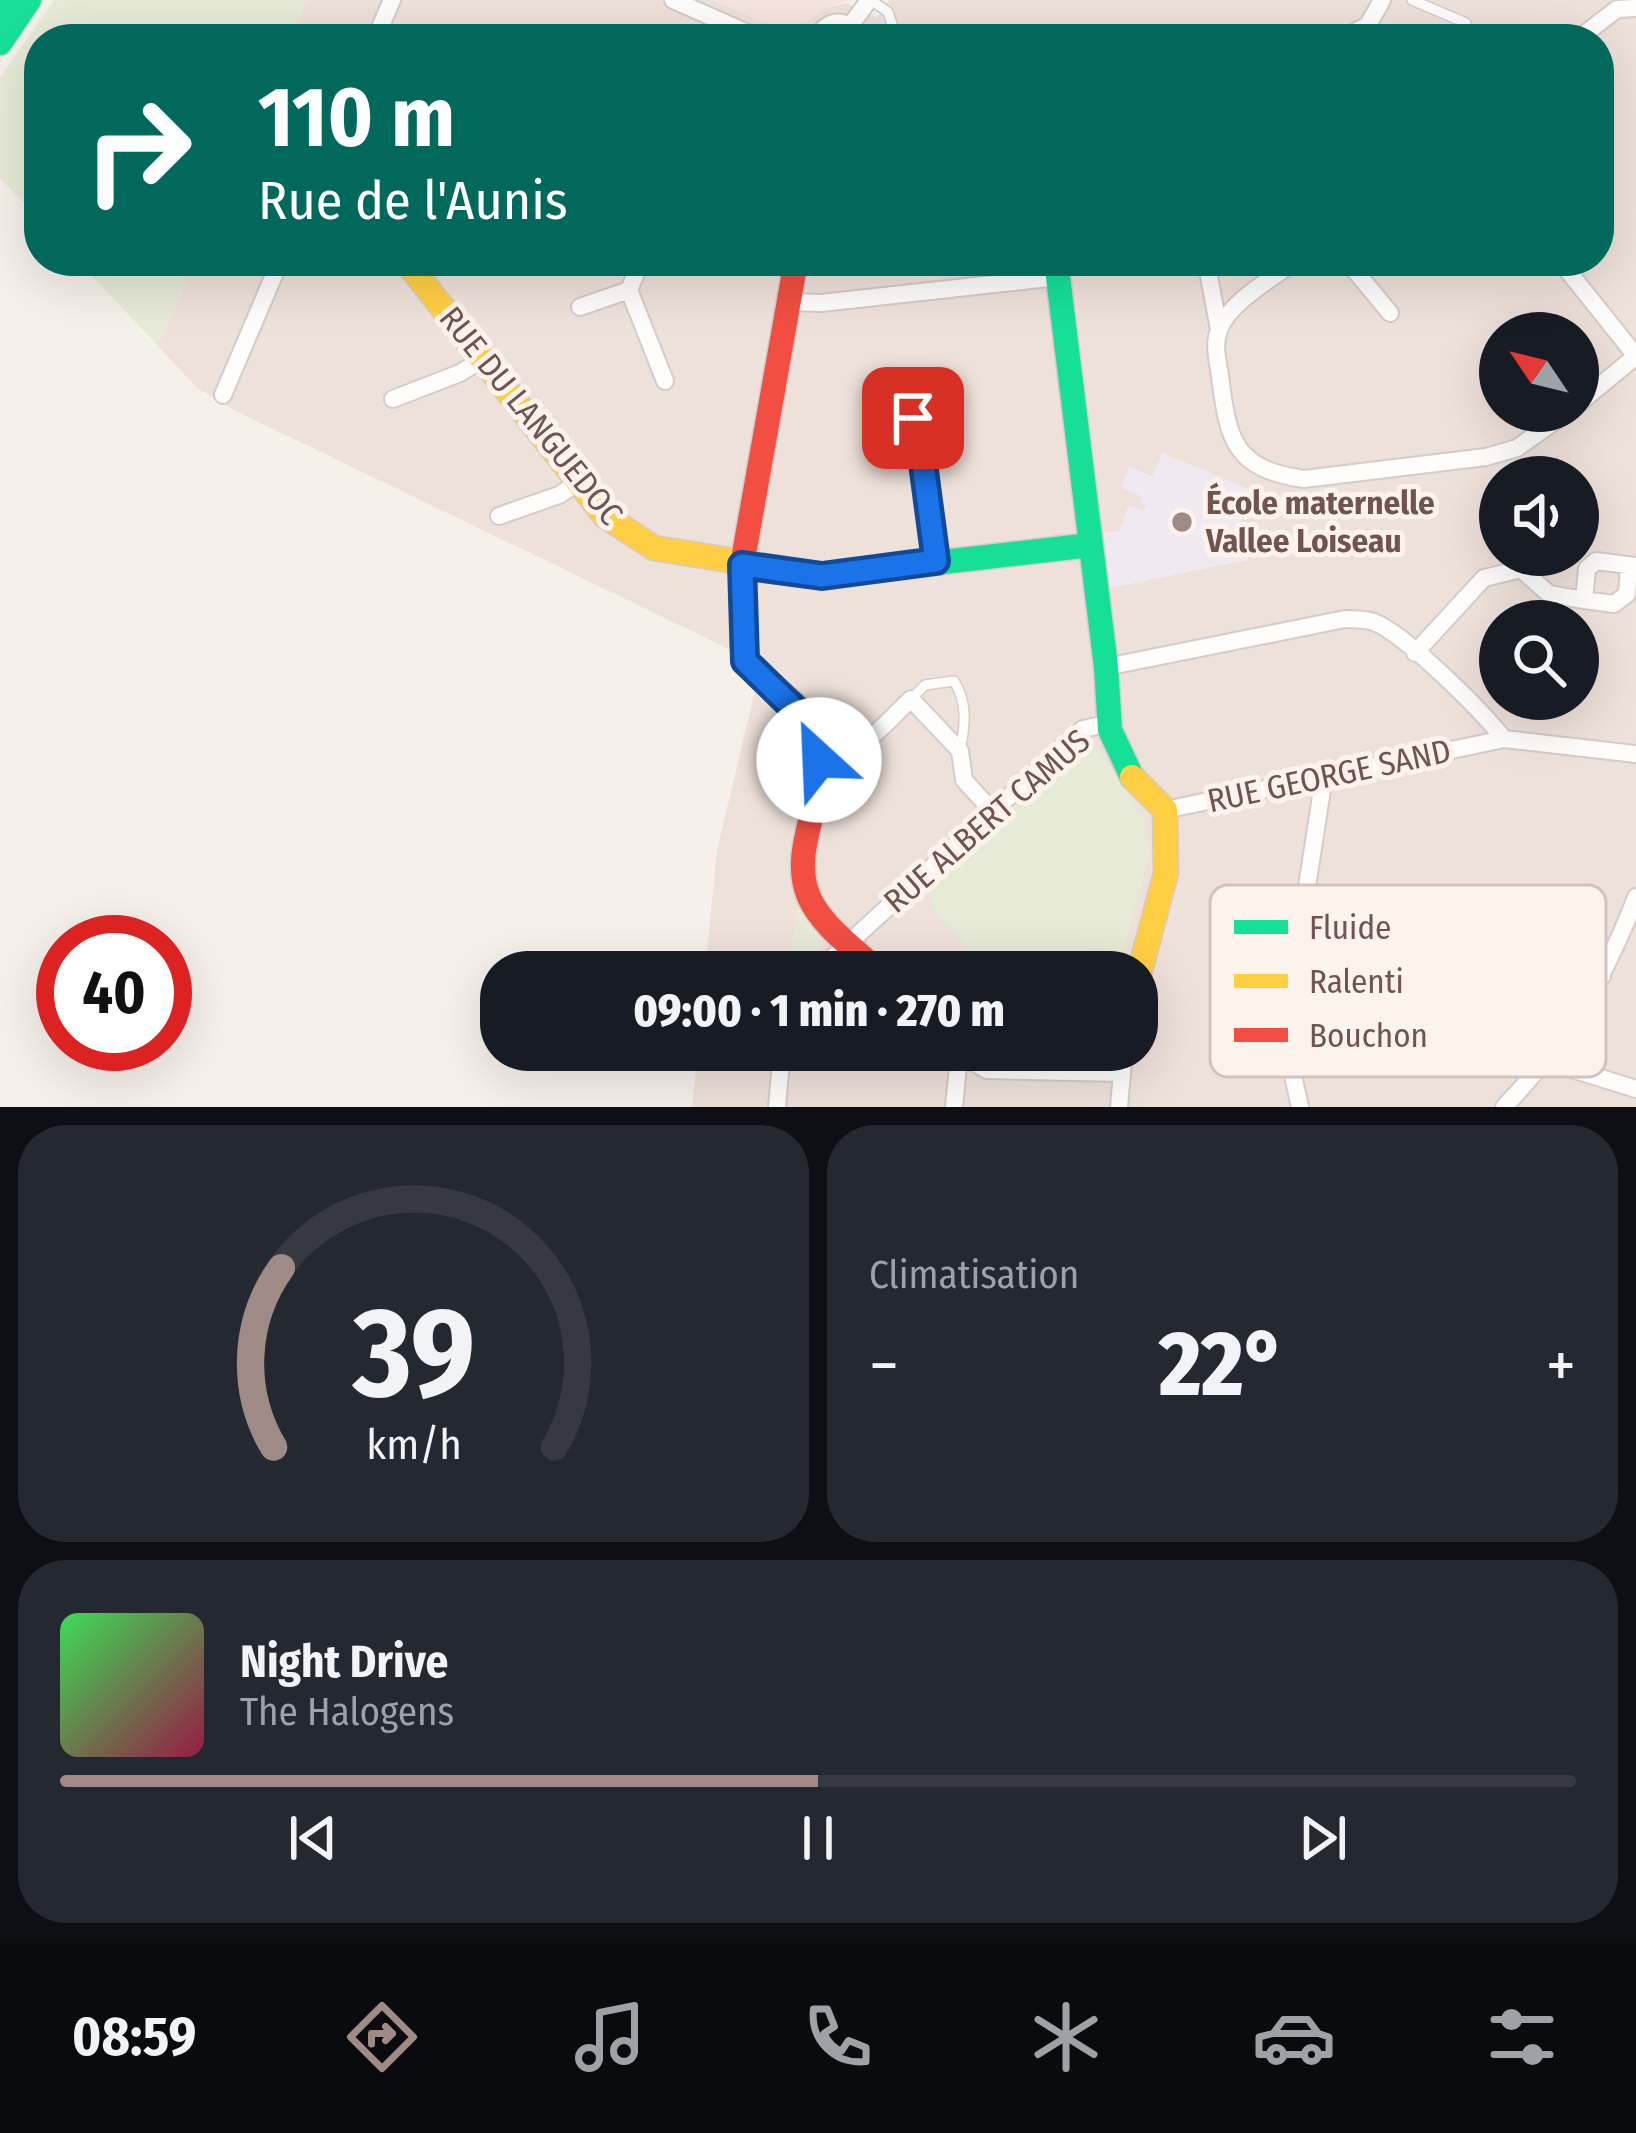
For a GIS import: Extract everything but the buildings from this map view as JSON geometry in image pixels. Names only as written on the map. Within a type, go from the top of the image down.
[{"type":"street","points":[[0,10],[7,0]]},
{"type":"street","points":[[0,43],[29,0]]},
{"type":"street","points":[[673,0],[727,24]]},
{"type":"street","points":[[1597,24],[1622,6]]},
{"type":"street","points":[[223,395],[274,276]]},
{"type":"street","name":"RUE DU LANGUEDOC","points":[[418,276],[605,516],[642,543],[742,565],[822,576],[1090,544]]},
{"type":"street","points":[[635,276],[629,290],[665,381]]},
{"type":"street","points":[[794,276],[742,565],[745,661],[815,729],[819,760],[804,879],[818,910],[858,951]]},
{"type":"street","points":[[790,302],[821,303],[1008,276]]},
{"type":"street","points":[[1058,276],[1106,667],[1106,724],[1116,754],[1135,784],[1165,810],[1166,873],[1145,951]]},
{"type":"street","points":[[1209,276],[1219,329],[1216,349],[1227,431],[1257,466],[1304,479],[1486,457],[1517,448],[1539,432]]},
{"type":"street","points":[[1219,329],[1234,308],[1276,276]]},
{"type":"street","points":[[1359,276],[1390,313]]},
{"type":"street","points":[[1572,276],[1636,356],[1599,387]]},
{"type":"street","points":[[580,307],[629,290]]},
{"type":"street","points":[[393,399],[483,359]]},
{"type":"street","points":[[913,418],[936,561]]},
{"type":"street","points":[[499,516],[559,495],[579,482]]},
{"type":"street","points":[[1415,653],[1484,578],[1521,569],[1549,594],[1584,600],[1587,568],[1596,561],[1632,566],[1627,594],[1614,604],[1599,602]]},
{"type":"street","points":[[1106,667],[1345,619],[1370,620],[1393,633],[1484,712],[1504,739]]},
{"type":"street","points":[[819,760],[837,759],[856,750],[910,699],[960,751],[964,780],[994,812]]},
{"type":"street","name":"RUE ALBERT CAMUS","points":[[840,951],[1083,729],[1106,724]]},
{"type":"street","name":"RUE GEORGE SAND","points":[[1165,810],[1504,739],[1636,754]]},
{"type":"street","points":[[1308,885],[1324,777]]},
{"type":"street","points":[[1606,967],[1636,897]]},
{"type":"street","points":[[777,1107],[780,1071]]},
{"type":"street","points":[[954,1107],[955,1071]]},
{"type":"street","points":[[1031,1071],[1120,1073],[1119,1107]]},
{"type":"street","points":[[1293,1077],[1300,1107]]},
{"type":"street","points":[[1504,1107],[1532,1077]]},
{"type":"street","points":[[1597,1077],[1636,1089]]},
{"type":"lane","points":[[870,0],[888,12],[892,24]]},
{"type":"lane","points":[[1412,0],[1466,23]]},
{"type":"lane","points":[[910,699],[925,686],[953,681],[962,696],[965,724],[960,751]]},
{"type":"shaded area","points":[[306,0],[712,0],[770,24],[296,24]]},
{"type":"shaded area","points":[[712,0],[849,0],[825,8],[804,23],[770,24]]},
{"type":"shaded area","points":[[889,0],[1636,0],[1636,1107],[692,1107],[696,1071],[1158,1071],[1158,951],[707,951],[717,850],[756,687],[737,653],[234,410],[196,387],[158,346],[188,276],[1614,276],[1614,24],[788,24],[804,23],[825,8],[847,3],[877,18]]},
{"type":"shaded area","name":"École maternelle Vallee Loiseau","points":[[1162,453],[1249,489],[1239,514],[1248,560],[1110,588],[1104,533],[1119,531],[1129,505],[1143,511],[1146,505],[1142,497],[1121,487],[1129,467],[1152,476]]},
{"type":"green space","points":[[54,0],[306,0],[296,24],[37,24]]},
{"type":"green space","points":[[24,43],[24,203],[0,178],[0,78]]},
{"type":"green space","points":[[92,276],[188,276],[158,346]]},
{"type":"green space","points":[[1080,746],[1098,749],[1146,822],[1150,852],[1124,951],[971,951],[933,910],[929,887]]},
{"type":"green space","points":[[798,904],[825,943],[818,951],[791,951]]},
{"type":"traffic: fast","points":[[0,9],[7,0]]},
{"type":"traffic: fast","points":[[0,43],[29,0]]},
{"type":"traffic: fast","points":[[1058,276],[1110,730],[1132,777]]},
{"type":"traffic: fast","points":[[735,561],[822,576],[1091,545]]},
{"type":"traffic: slow","points":[[418,276],[605,516],[654,548],[735,561]]},
{"type":"traffic: slow","points":[[1132,777],[1165,810],[1166,873],[1145,951]]},
{"type":"traffic: jam","points":[[793,276],[742,565],[745,661],[803,712],[816,733],[821,774],[803,856],[804,877],[822,918],[855,951]]},
{"type":"place","name":"École maternelle Vallee Loiseau","points":[[1182,522]]},
{"type":"route","points":[[819,760],[815,729],[745,661],[742,565],[822,576],[936,561],[913,418]]}]
